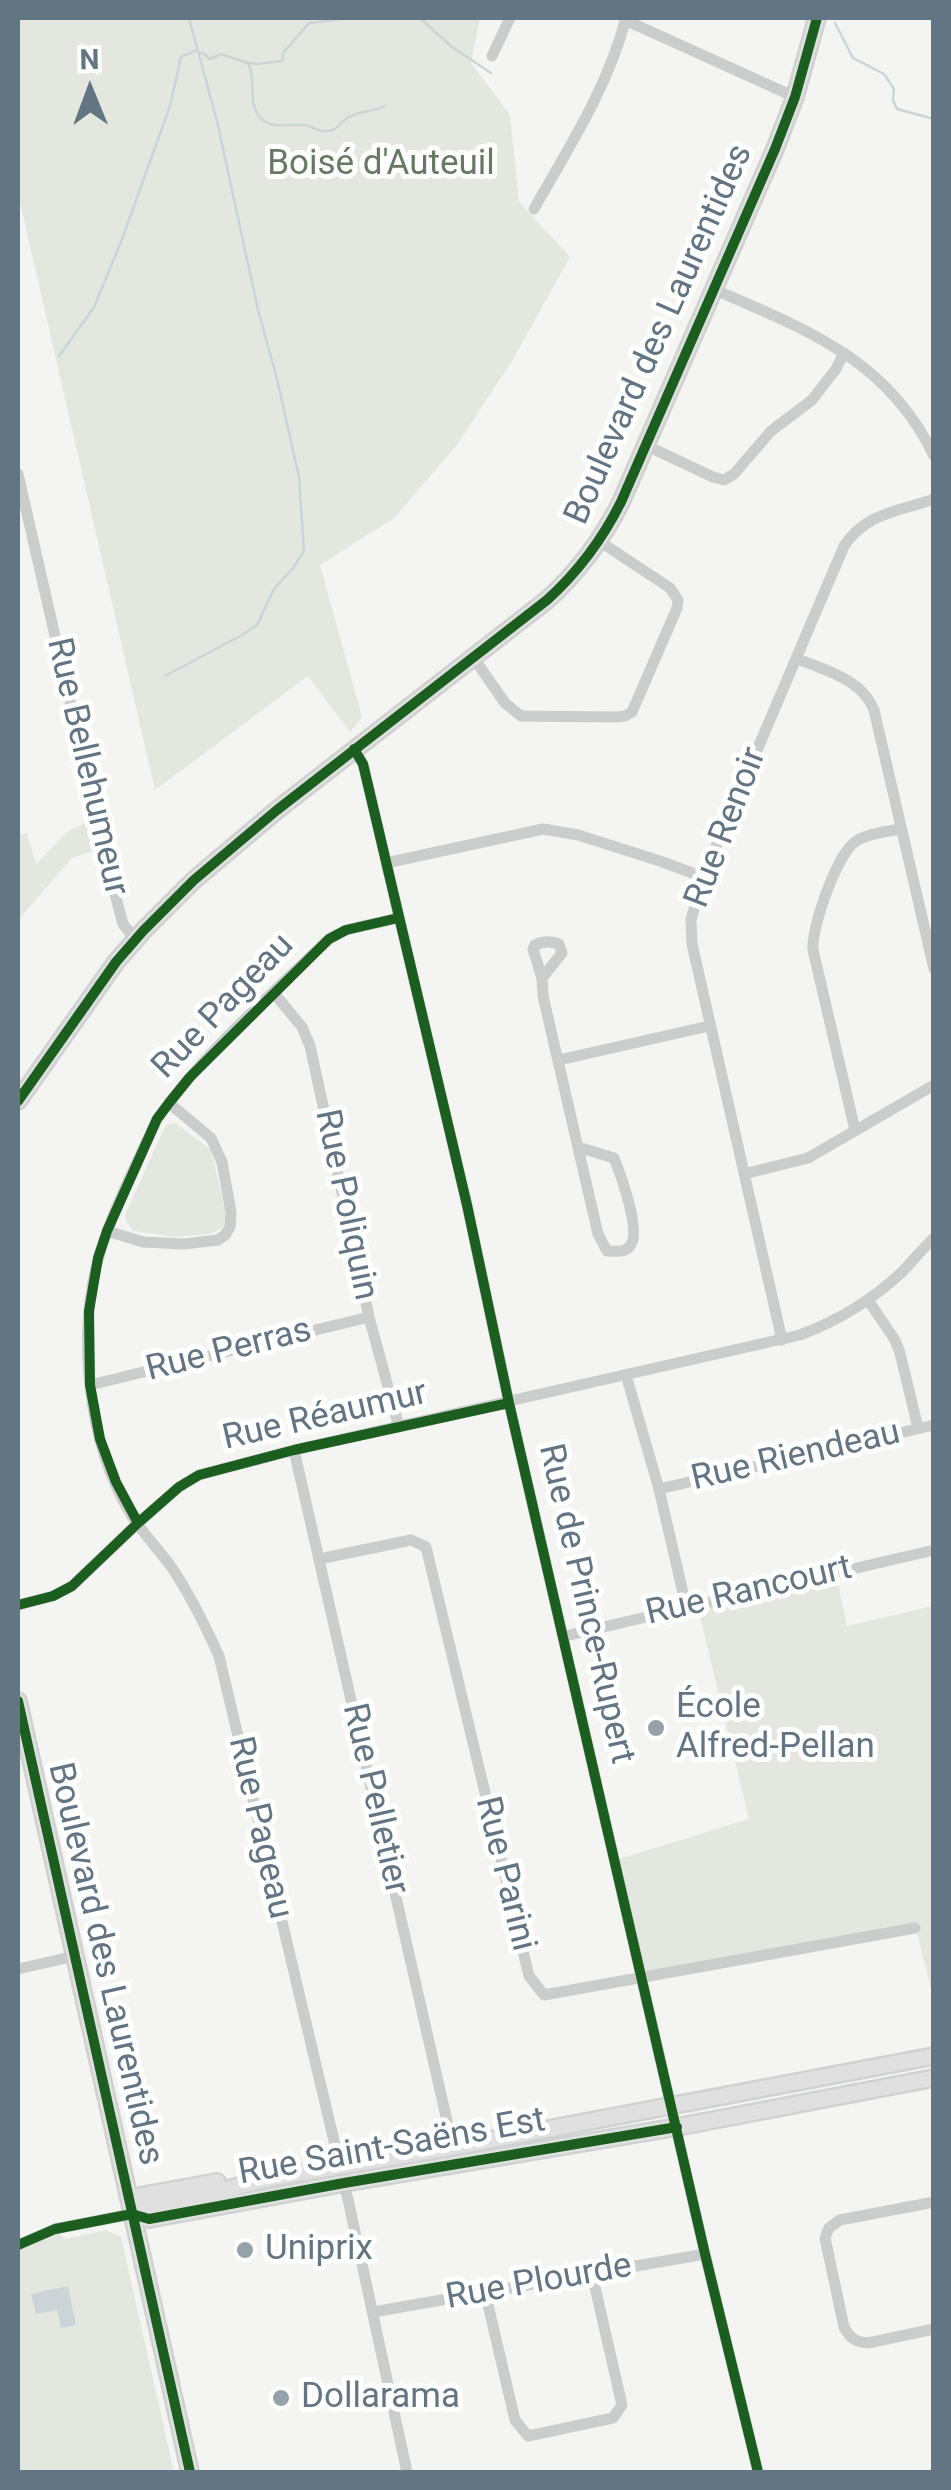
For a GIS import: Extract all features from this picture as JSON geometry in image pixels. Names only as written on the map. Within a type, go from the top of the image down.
[{"type":"street","points":[[492,56],[510,18]]},
{"type":"street","name":"Boulevard des Laurentides","points":[[18,1102],[88,1000],[136,939],[215,860],[555,592],[599,541],[620,502],[780,136],[818,18]]},
{"type":"street","points":[[534,209],[592,107],[614,60],[626,19],[794,97]]},
{"type":"street","points":[[713,289],[817,336],[844,353],[886,386],[934,456]]},
{"type":"street","points":[[645,445],[724,480],[734,474],[771,431],[812,400],[844,353]]},
{"type":"street","name":"Rue Bellehumeur","points":[[18,474],[108,868],[123,924],[136,939]]},
{"type":"street","name":"Rue Renoir","points":[[782,1340],[692,944],[694,904],[852,534],[870,520],[934,499]]},
{"type":"street","points":[[474,657],[506,703],[522,716],[616,717],[632,712],[678,600],[670,588],[599,541]]},
{"type":"street","points":[[796,658],[853,683],[869,698],[934,969]]},
{"type":"street","name":"Rue de Prince-Rupert","points":[[354,750],[363,764],[467,1205],[509,1402],[758,2472]]},
{"type":"street","points":[[386,863],[543,829],[578,835],[703,877]]},
{"type":"street","points":[[855,1130],[813,950],[813,930],[846,851],[861,838],[901,829]]},
{"type":"street","name":"Rue Pageau","points":[[398,918],[346,930],[329,939],[190,1077],[169,1103],[157,1120],[107,1231],[89,1311],[90,1384],[100,1439],[116,1482],[130,1513],[172,1568],[202,1618],[218,1656],[340,2165],[407,2472]]},
{"type":"street","points":[[542,978],[543,996],[598,1234],[607,1251],[628,1249],[634,1233],[623,1179],[614,1158],[578,1146]]},
{"type":"street","name":"Rue Poliquin","points":[[273,992],[302,1027],[310,1046],[369,1317],[399,1427]]},
{"type":"street","points":[[559,1060],[710,1026]]},
{"type":"street","points":[[744,1174],[799,1162],[934,1085]]},
{"type":"street","points":[[107,1231],[142,1242],[184,1244],[218,1240],[230,1227],[232,1212],[222,1162],[211,1138],[169,1103]]},
{"type":"street","name":"Rue Réaumur","points":[[18,1605],[46,1599],[72,1586],[138,1523],[198,1475],[782,1340],[812,1330],[868,1300],[934,1238]]},
{"type":"street","points":[[868,1300],[895,1340],[918,1428]]},
{"type":"street","name":"Rue Perras","points":[[90,1384],[369,1317]]},
{"type":"street","points":[[626,1375],[659,1489],[686,1606]]},
{"type":"street","name":"Rue Riendeau","points":[[659,1489],[934,1425]]},
{"type":"street","name":"Rue Pelletier","points":[[294,1450],[453,2147]]},
{"type":"street","name":"Rue Parini","points":[[319,1560],[411,1540],[426,1547],[529,1976],[544,1994],[916,1928]]},
{"type":"street","name":"Rue Rancourt","points":[[564,1636],[934,1550]]},
{"type":"street","name":"Boulevard des Laurentides","points":[[18,1701],[190,2472]]},
{"type":"street","points":[[18,1969],[74,1956]]},
{"type":"street","name":"Rue Saint-Saëns Est","points":[[130,2206],[185,2200],[271,2178],[934,2056]]},
{"type":"street","name":"Rue Saint-Saëns Est","points":[[130,2206],[149,2218],[677,2127],[934,2078]]},
{"type":"street","points":[[934,2202],[840,2220],[829,2228],[825,2238],[844,2327],[850,2336],[868,2343],[934,2329]]},
{"type":"street","points":[[18,2245],[130,2206]]},
{"type":"street","name":"Rue Plourde","points":[[372,2312],[705,2254]]},
{"type":"street","points":[[485,2292],[514,2420],[528,2436],[613,2418],[622,2405],[592,2274]]},
{"type":"green space","name":"Boisé d'Auteuil","points":[[18,18],[480,18],[471,63],[510,115],[519,202],[570,257],[512,361],[456,446],[394,518],[320,565],[362,717],[350,732],[308,676],[155,790],[18,194]]},
{"type":"green space","points":[[92,820],[99,849],[72,858],[18,920],[18,835],[27,833],[36,864],[68,831]]},
{"type":"green space","points":[[175,1123],[211,1150],[227,1217],[222,1228],[210,1234],[174,1237],[134,1231],[127,1223],[125,1215],[162,1133],[167,1125]]},
{"type":"green space","points":[[836,1574],[847,1626],[933,1606],[933,1997],[916,1929],[642,1977],[616,1860],[749,1819],[697,1604]]},
{"type":"green space","points":[[55,2229],[65,2239],[106,2230],[121,2237],[174,2472],[18,2472],[18,2245]]},
{"type":"shaded area","points":[[68,2286],[76,2325],[61,2328],[57,2310],[36,2314],[31,2294]]},
{"type":"waterway","points":[[165,676],[257,625],[274,589],[304,551],[299,477],[217,121],[189,18]]},
{"type":"waterway","points":[[249,63],[282,61],[284,52],[309,23],[350,18]]},
{"type":"waterway","points":[[420,18],[452,47],[491,73]]},
{"type":"waterway","points":[[835,23],[853,58],[884,74],[894,89],[897,109],[934,119]]},
{"type":"waterway","points":[[59,356],[94,307],[170,106],[181,57],[197,50]]},
{"type":"waterway","points":[[200,53],[210,59],[221,54],[248,63],[255,110],[269,123],[328,131],[351,116],[385,106]]},
{"type":"cycle path","points":[[18,1101],[116,962],[194,880],[277,810],[547,600],[588,555],[621,502],[775,149],[795,97],[817,18]]},
{"type":"cycle path","points":[[354,749],[363,764],[467,1205],[509,1403],[758,2472]]},
{"type":"cycle path","points":[[138,1523],[116,1482],[100,1439],[90,1385],[89,1311],[107,1231],[157,1119],[190,1077],[329,939],[346,930],[398,918]]},
{"type":"cycle path","points":[[18,1605],[53,1596],[72,1586],[179,1487],[199,1475],[509,1403]]},
{"type":"cycle path","points":[[18,1701],[190,2472]]},
{"type":"cycle path","points":[[18,2245],[55,2229],[132,2214],[149,2219],[677,2127]]},
{"type":"place","name":"École Alfred-Pellan","points":[[656,1728]]},
{"type":"place","name":"Uniprix","points":[[245,2250]]},
{"type":"place","name":"Dollarama","points":[[281,2398]]}]
